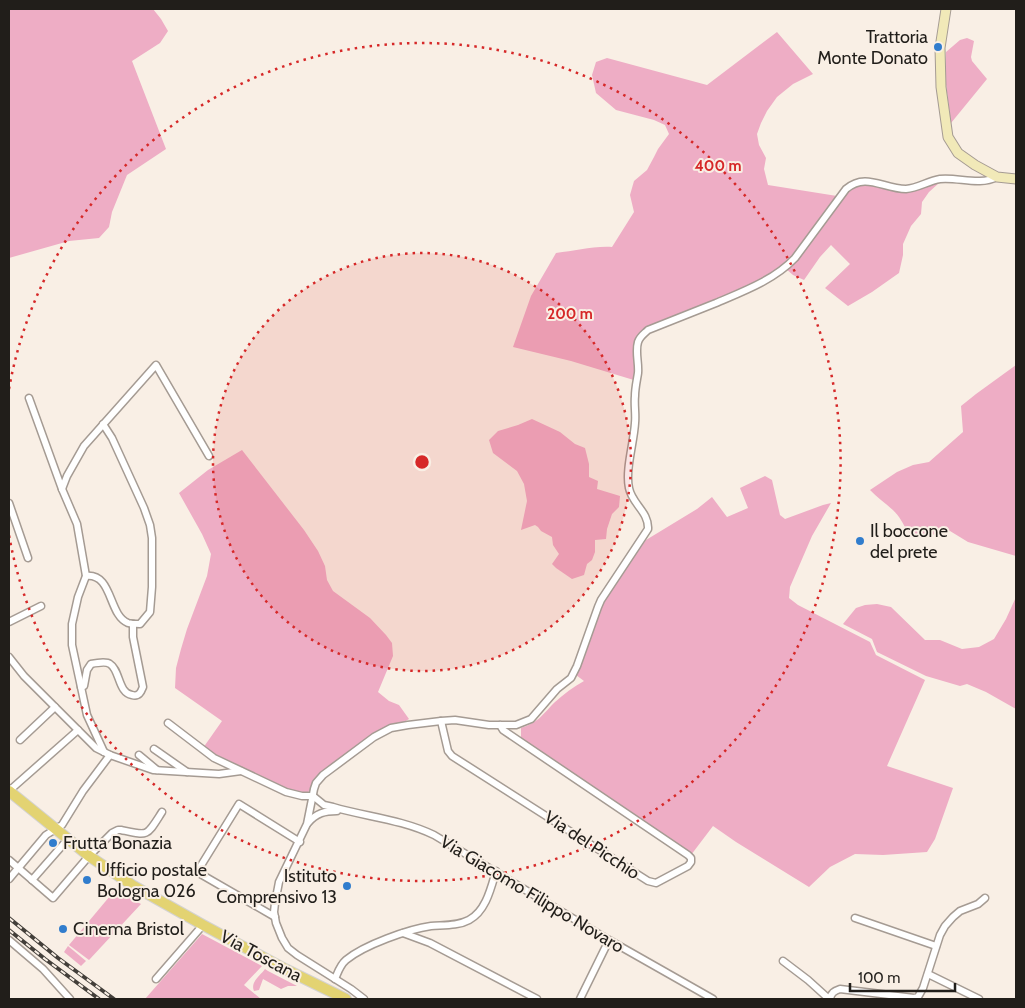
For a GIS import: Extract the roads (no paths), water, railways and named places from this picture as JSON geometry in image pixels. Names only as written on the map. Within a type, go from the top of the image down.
[{"type":"main road","name":"Via Toscana","points":[[9,791],[89,856],[132,885],[328,995],[346,999]]},
{"type":"street","points":[[945,13],[940,48],[941,87],[948,137],[958,153],[975,165],[997,177],[1016,179]]},
{"type":"street","points":[[364,999],[355,996],[335,979],[288,948],[276,923],[275,903],[279,882],[300,842],[307,824],[316,783],[323,775],[382,732],[391,728],[455,720],[490,725],[516,725],[531,719],[558,689],[571,678],[601,600],[648,529],[648,520],[633,499],[628,486],[628,472],[636,422],[637,347],[642,334],[774,276],[795,258],[853,182],[870,182],[894,188],[906,188],[918,187],[937,180],[979,182],[989,181],[997,177]]},
{"type":"street","points":[[62,489],[84,446],[156,365],[209,456]]},
{"type":"street","points":[[29,398],[62,489],[77,524],[86,576],[78,597],[72,624],[72,645],[87,715],[107,754]]},
{"type":"street","points":[[86,576],[93,575],[101,580],[111,596],[118,613],[129,624],[140,624],[150,612],[152,587],[151,532],[144,508],[112,438],[103,424]]},
{"type":"street","points":[[9,503],[28,558]]},
{"type":"street","points":[[9,622],[41,606]]},
{"type":"street","points":[[81,687],[84,686],[91,664],[108,662],[112,665],[125,691],[129,695],[136,696],[140,694],[143,686],[133,637],[133,624]]},
{"type":"street","points":[[10,660],[96,748],[107,754],[158,770],[220,774],[241,771]]},
{"type":"street","points":[[20,740],[55,707]]},
{"type":"street","name":"Via del Picchio","points":[[441,721],[448,751],[452,756],[648,881],[656,883],[688,866],[691,862],[691,858],[688,855],[503,730],[500,725]]},
{"type":"street","points":[[168,724],[214,758],[286,792],[302,796],[313,796]]},
{"type":"street","points":[[9,791],[78,730]]},
{"type":"street","points":[[154,749],[188,772]]},
{"type":"street","points":[[9,879],[46,835],[59,828],[65,822],[107,754]]},
{"type":"street","points":[[138,755],[158,770]]},
{"type":"street","name":"Via Giacomo Filippo Novaro","points":[[313,796],[324,805],[383,818],[422,829],[434,835],[609,940],[713,999]]},
{"type":"street","points":[[275,917],[196,872],[238,804],[300,842]]},
{"type":"street","name":"Via Giacomo Filippo Novaro","points":[[307,824],[316,815],[343,810]]},
{"type":"street","points":[[9,860],[53,898],[89,856],[112,833],[118,830],[140,834],[149,831],[162,812]]},
{"type":"street","points":[[30,879],[39,872],[68,839]]},
{"type":"street","points":[[335,979],[346,959],[373,944],[417,928],[459,924],[470,920],[484,906],[496,871]]},
{"type":"street","points":[[784,960],[829,999],[834,992],[840,989],[918,997],[921,994],[943,930],[960,911],[978,904],[985,898]]},
{"type":"street","points":[[855,918],[936,946]]},
{"type":"street","name":"Via Toscana","points":[[156,979],[203,925]]},
{"type":"street","points":[[403,933],[430,943],[536,999]]},
{"type":"street","points":[[9,940],[43,969],[70,999]]},
{"type":"street","points":[[580,999],[609,940]]},
{"type":"street","points":[[928,974],[976,998]]},
{"type":"railway","points":[[9,918],[58,958],[114,999]]},
{"type":"railway","points":[[9,930],[99,999]]},
{"type":"place","name":"Trattoria Monte Donato","points":[[938,47]]},
{"type":"place","name":"Il boccone del prete","points":[[860,541]]},
{"type":"place","name":"Frutta Bonazia","points":[[53,843]]},
{"type":"place","name":"Ufficio postale Bologna 026","points":[[87,880]]},
{"type":"place","name":"Istituto Comprensivo 13","points":[[347,886]]},
{"type":"place","name":"Cinema Bristol","points":[[63,929]]}]
